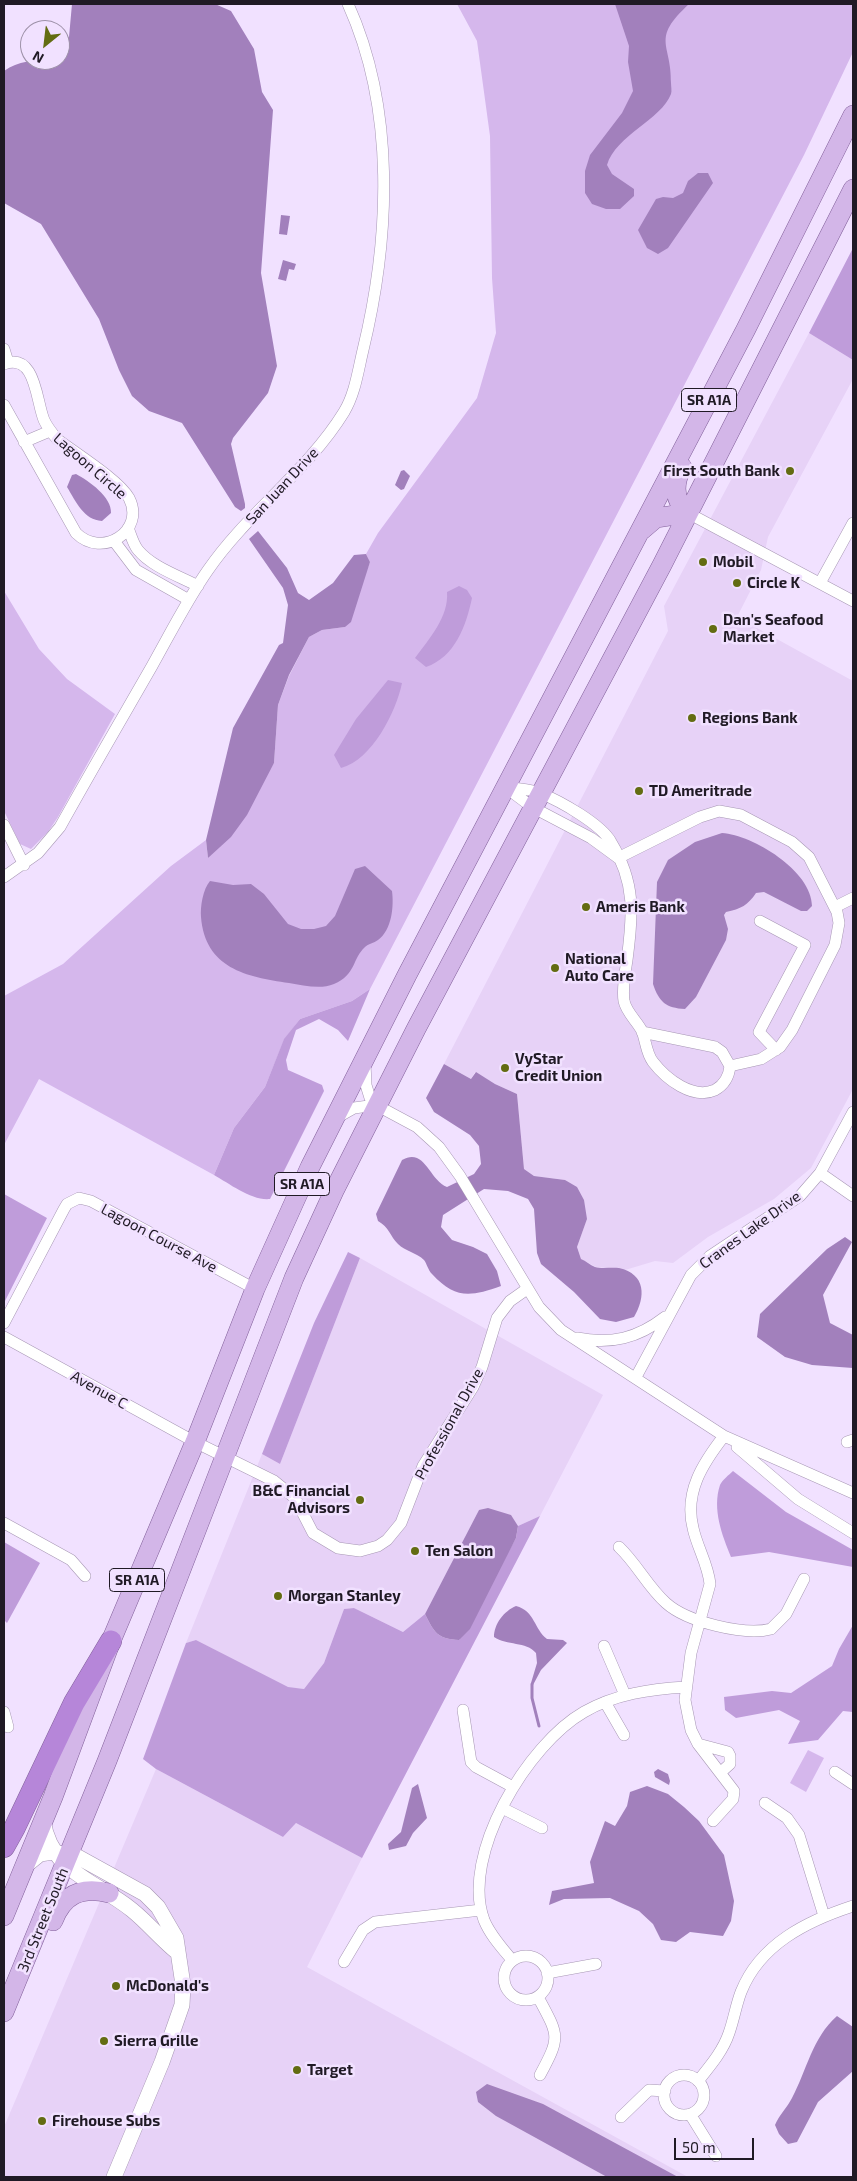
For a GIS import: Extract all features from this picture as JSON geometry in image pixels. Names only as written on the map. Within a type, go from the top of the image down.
[{"type":"highway","points":[[4,1847],[14,1830],[74,1703],[111,1641]]},
{"type":"main road","name":"SR A1A","points":[[4,1916],[43,1820],[111,1641],[195,1442],[255,1289],[333,1121],[364,1058],[746,329],[853,115]]},
{"type":"main road","name":"SR A1A","points":[[62,1857],[224,1457],[294,1278],[376,1106],[688,513],[853,189]]},
{"type":"main road","points":[[688,513],[679,503],[676,491],[678,475],[739,359],[746,329]]},
{"type":"main road","points":[[639,533],[656,518],[688,513]]},
{"type":"main road","name":"3rd Street South","points":[[4,2012],[24,1967],[62,1857]]},
{"type":"main road","points":[[24,1967],[40,1954],[58,1908],[66,1898],[84,1890],[108,1893]]},
{"type":"street","name":"San Juan Drive","points":[[4,877],[38,853],[60,827],[198,586],[230,542],[308,460],[351,399],[372,311],[384,196],[382,152],[374,91],[366,56],[348,4]]},
{"type":"street","name":"Lagoon Circle","points":[[4,349],[6,363],[19,363],[29,370],[44,419],[50,431],[126,494],[132,514],[128,528],[136,548],[154,563],[198,586]]},
{"type":"street","name":"Lagoon Circle","points":[[4,405],[76,533],[89,543],[97,544],[114,541]]},
{"type":"street","points":[[24,442],[50,431]]},
{"type":"street","points":[[688,513],[853,601]]},
{"type":"street","points":[[820,583],[853,523]]},
{"type":"street","points":[[128,528],[114,541],[129,564],[189,600]]},
{"type":"street","points":[[147,576],[154,563]]},
{"type":"street","points":[[507,787],[592,821],[605,833],[626,873],[633,905],[623,990],[624,1004],[642,1032],[645,1045],[653,1062],[676,1083],[692,1092],[701,1093],[717,1089],[727,1078],[730,1066],[722,1052],[715,1047],[642,1032]]},
{"type":"street","points":[[507,787],[536,800],[618,858]]},
{"type":"street","points":[[618,858],[713,812],[730,812],[741,815],[802,848],[809,857],[835,908],[839,923],[835,945],[789,1034],[776,1050],[761,1059],[730,1066]]},
{"type":"street","points":[[4,825],[24,864]]},
{"type":"street","points":[[835,908],[853,898]]},
{"type":"street","points":[[760,922],[805,945],[759,1032],[776,1050]]},
{"type":"street","points":[[364,1058],[368,1091],[376,1106],[429,1136],[439,1147],[460,1176],[527,1289],[551,1321],[572,1337],[724,1436],[798,1499],[853,1533]]},
{"type":"street","points":[[333,1121],[354,1108],[376,1106]]},
{"type":"street","name":"Cranes Lake Drive","points":[[636,1377],[682,1289],[702,1263],[791,1203],[820,1173],[853,1112]]},
{"type":"street","points":[[820,1173],[853,1196]]},
{"type":"street","name":"Lagoon Course Ave","points":[[4,1323],[67,1204],[79,1198],[91,1201],[255,1289]]},
{"type":"street","name":"Professional Drive","points":[[195,1442],[286,1488],[295,1498],[313,1533],[325,1542],[350,1551],[378,1546],[395,1533],[402,1523],[423,1466],[473,1387],[482,1367],[497,1318],[510,1302],[527,1289]]},
{"type":"street","name":"Cranes Lake Drive","points":[[572,1337],[591,1341],[617,1341],[640,1334],[668,1315]]},
{"type":"street","name":"Avenue C","points":[[4,1338],[195,1442]]},
{"type":"street","points":[[724,1436],[853,1493]]},
{"type":"street","points":[[713,1822],[733,1799],[734,1790],[698,1744],[687,1715],[686,1686],[691,1653],[710,1584],[709,1574],[693,1528],[691,1502],[700,1470],[724,1436]]},
{"type":"street","points":[[4,1523],[71,1560],[85,1576]]},
{"type":"street","points":[[619,1548],[667,1604],[700,1621],[748,1630],[771,1629],[786,1614],[804,1579]]},
{"type":"street","points":[[604,1646],[625,1695]]},
{"type":"street","points":[[512,1960],[492,1935],[481,1910],[479,1889],[480,1873],[492,1833],[513,1787],[534,1756],[549,1739],[584,1712],[625,1695],[686,1686]]},
{"type":"street","points":[[605,1702],[624,1735]]},
{"type":"street","points":[[463,1710],[471,1762],[476,1767],[513,1787]]},
{"type":"street","points":[[4,1712],[8,1727]]},
{"type":"street","points":[[698,1744],[728,1752],[730,1764],[721,1772]]},
{"type":"street","points":[[835,1772],[853,1784]]},
{"type":"street","points":[[764,1803],[787,1818],[799,1835],[824,1916]]},
{"type":"street","points":[[502,1808],[542,1828]]},
{"type":"street","points":[[43,1820],[45,1835],[62,1857],[147,1922],[157,1935],[177,1952]]},
{"type":"street","points":[[23,1868],[40,1854],[89,1862],[145,1894],[169,1924],[176,1938],[183,1985],[182,2005],[175,2028],[114,2177]]},
{"type":"street","points":[[698,2081],[723,2046],[741,1992],[760,1960],[787,1936],[824,1916],[853,1906]]},
{"type":"street","points":[[344,1962],[363,1930],[375,1922],[481,1910]]},
{"type":"street","points":[[520,1957],[534,1958],[541,1962],[547,1973],[546,1988],[538,1997],[527,2000],[519,1999],[506,1989],[504,1974],[512,1960],[520,1957]]},
{"type":"street","points":[[547,1973],[596,1964]]},
{"type":"street","points":[[538,1997],[556,2034],[553,2051],[540,2075]]},
{"type":"street","points":[[679,2076],[692,2077],[698,2081],[704,2092],[704,2098],[696,2111],[690,2114],[679,2114],[672,2111],[667,2105],[665,2091],[672,2080],[679,2076]]},
{"type":"street","points":[[621,2117],[649,2090],[665,2091]]},
{"type":"street","points":[[690,2114],[716,2156]]},
{"type":"shaded area","points":[[72,4],[215,4],[231,11],[254,49],[262,92],[273,110],[261,273],[277,366],[268,393],[233,438],[231,444],[245,504],[245,508],[241,511],[235,507],[182,423],[149,411],[132,396],[119,370],[99,319],[41,224],[4,203],[4,71],[20,63],[20,70],[70,70]]},
{"type":"shaded area","points":[[457,4],[853,4],[853,52],[804,155],[370,989],[352,1001],[300,1019],[284,1040],[265,1087],[234,1128],[214,1175],[39,1079],[4,1145],[4,996],[63,964],[171,866],[206,840],[208,858],[274,763],[278,705],[289,676],[309,637],[322,630],[345,627],[370,562],[366,554],[378,533],[477,398],[496,333],[492,278],[490,136],[477,41]]},
{"type":"shaded area","points":[[615,4],[689,4],[677,16],[666,34],[671,94],[658,112],[619,145],[607,165],[612,174],[634,189],[634,196],[620,209],[606,209],[592,204],[585,193],[585,171],[590,155],[622,113],[633,91],[628,62],[629,46]]},
{"type":"shaded area","points":[[698,173],[708,173],[713,183],[668,248],[658,254],[647,248],[638,230],[656,199],[663,197],[673,198],[683,193],[688,181]]},
{"type":"shaded area","points":[[281,215],[290,216],[287,235],[279,234]]},
{"type":"shaded area","points":[[853,248],[853,360],[809,333]]},
{"type":"shaded area","points":[[283,260],[296,264],[294,270],[289,269],[286,281],[278,279]]},
{"type":"shaded area","points":[[809,333],[853,360],[853,379],[768,537],[761,570],[737,617],[853,681],[853,1089],[811,1168],[774,1199],[708,1237],[673,1263],[655,1261],[625,1270],[596,1267],[581,1259],[577,1247],[587,1219],[565,1180],[534,1176],[524,1169],[517,1094],[475,1072],[471,1079],[444,1064],[668,631],[664,606]]},
{"type":"shaded area","points":[[404,470],[410,476],[404,489],[401,490],[395,485],[401,471]]},
{"type":"shaded area","points":[[76,474],[99,490],[108,501],[111,513],[102,521],[85,514],[67,487],[72,475]]},
{"type":"shaded area","points":[[258,531],[287,568],[298,593],[309,600],[333,583],[354,555],[366,554],[370,562],[351,622],[345,627],[322,630],[309,637],[289,675],[278,705],[274,763],[247,815],[231,837],[208,858],[206,840],[233,728],[279,645],[283,643],[288,605],[283,588],[249,539]]},
{"type":"shaded area","points":[[459,586],[467,590],[472,598],[462,630],[458,639],[445,656],[426,667],[415,658],[441,619],[447,601],[447,592]]},
{"type":"shaded area","points":[[4,591],[39,649],[67,679],[115,714],[58,817],[48,832],[31,849],[20,844],[4,811]]},
{"type":"shaded area","points":[[388,680],[402,683],[388,721],[363,755],[341,768],[334,755],[356,719]]},
{"type":"shaded area","points":[[722,833],[749,840],[779,857],[802,880],[809,893],[812,906],[807,911],[801,911],[764,892],[756,893],[744,906],[726,912],[724,915],[728,929],[726,940],[696,997],[685,1009],[673,1007],[661,1000],[653,984],[657,882],[668,860],[695,842]]},
{"type":"shaded area","points":[[365,866],[392,891],[391,917],[383,936],[365,947],[350,972],[334,984],[317,987],[306,986],[273,981],[243,973],[219,959],[210,948],[204,934],[201,913],[204,893],[210,881],[233,885],[251,884],[264,894],[288,924],[301,929],[314,929],[326,926],[335,916],[355,869]]},
{"type":"shaded area","points":[[370,989],[348,1041],[338,1030],[319,1019],[296,1030],[286,1060],[288,1070],[322,1085],[324,1091],[270,1199],[249,1195],[214,1175],[234,1128],[265,1087],[284,1039],[300,1019],[352,1001]]},
{"type":"shaded area","points":[[444,1064],[471,1079],[476,1072],[495,1084],[517,1094],[524,1169],[534,1176],[565,1180],[577,1187],[584,1200],[587,1219],[577,1247],[581,1259],[595,1267],[619,1268],[634,1275],[639,1281],[642,1294],[641,1302],[634,1317],[616,1322],[600,1319],[574,1292],[541,1264],[537,1253],[534,1209],[528,1199],[508,1191],[484,1189],[443,1215],[441,1227],[452,1240],[487,1254],[497,1271],[501,1286],[472,1294],[456,1292],[440,1282],[424,1260],[395,1241],[385,1226],[378,1221],[376,1214],[402,1160],[410,1157],[422,1161],[436,1178],[447,1187],[474,1174],[481,1164],[479,1146],[470,1135],[434,1112],[426,1098]]},
{"type":"shaded area","points":[[4,1194],[47,1218],[4,1303]]},
{"type":"shaded area","points":[[845,1237],[852,1242],[823,1295],[830,1323],[853,1335],[853,1368],[812,1365],[785,1357],[757,1337],[760,1314],[827,1249]]},
{"type":"shaded area","points":[[348,1252],[360,1258],[280,1464],[262,1454],[314,1323]]},
{"type":"shaded area","points":[[360,1258],[603,1395],[540,1516],[518,1526],[510,1515],[479,1510],[425,1614],[403,1632],[354,1608],[344,1609],[324,1663],[304,1689],[288,1688],[196,1640],[186,1643],[262,1454],[280,1464]]},
{"type":"shaded area","points":[[733,1471],[786,1512],[853,1550],[853,1567],[769,1552],[731,1557],[721,1531],[717,1503],[720,1485]]},
{"type":"shaded area","points":[[488,1508],[511,1515],[518,1526],[516,1538],[470,1629],[459,1640],[446,1638],[434,1630],[425,1614],[479,1510]]},
{"type":"shaded area","points":[[540,1516],[362,1858],[296,1823],[283,1837],[156,1769],[143,1759],[186,1643],[196,1640],[288,1687],[304,1689],[324,1663],[344,1609],[354,1608],[403,1632],[425,1614],[437,1633],[446,1638],[459,1640],[516,1538],[518,1526]]},
{"type":"shaded area","points":[[4,1542],[40,1563],[7,1623],[4,1620]]},
{"type":"shaded area","points":[[516,1606],[522,1608],[531,1616],[547,1639],[563,1640],[567,1643],[541,1670],[533,1685],[531,1683],[537,1663],[536,1653],[522,1645],[505,1642],[494,1637],[494,1632],[500,1618]]},
{"type":"shaded area","points":[[853,1625],[853,1712],[843,1711],[818,1740],[788,1744],[800,1721],[779,1710],[736,1718],[725,1710],[724,1697],[772,1691],[791,1693],[832,1666],[839,1649]]},
{"type":"shaded area","points":[[808,1750],[824,1758],[806,1792],[790,1783]]},
{"type":"shaded area","points":[[156,1769],[283,1837],[296,1823],[362,1858],[307,1967],[688,2177],[4,2177],[4,2127]]},
{"type":"shaded area","points":[[658,1769],[668,1774],[669,1785],[655,1777],[654,1772]]},
{"type":"shaded area","points":[[418,1784],[427,1818],[413,1833],[406,1846],[389,1850],[388,1844],[401,1832],[412,1788]]},
{"type":"shaded area","points":[[647,1786],[668,1794],[684,1807],[699,1821],[724,1855],[734,1901],[731,1921],[723,1936],[690,1932],[676,1942],[661,1940],[653,1924],[639,1911],[610,1898],[564,1899],[549,1905],[552,1891],[594,1883],[590,1862],[605,1821],[615,1826],[627,1806],[630,1792]]},
{"type":"shaded area","points":[[837,2016],[853,2027],[853,2071],[818,2102],[797,2142],[788,2144],[779,2134],[775,2125],[792,2098],[816,2044]]},
{"type":"shaded area","points":[[487,2084],[543,2104],[678,2177],[607,2177],[496,2116],[478,2102],[476,2092]]},
{"type":"waterway","points":[[532,1684],[532,1698],[539,1726]]},
{"type":"place","name":"First South Bank","points":[[790,471]]},
{"type":"place","name":"Mobil","points":[[703,562]]},
{"type":"place","name":"Circle K","points":[[737,583]]},
{"type":"place","name":"Dan's Seafood Market","points":[[713,629]]},
{"type":"place","name":"Regions Bank","points":[[692,718]]},
{"type":"place","name":"TD Ameritrade","points":[[639,791]]},
{"type":"place","name":"Ameris Bank","points":[[586,907]]},
{"type":"place","name":"National Auto Care","points":[[555,968]]},
{"type":"place","name":"VyStar Credit Union","points":[[505,1068]]},
{"type":"place","name":"B&C Financial Advisors","points":[[360,1500]]},
{"type":"place","name":"Ten Salon","points":[[415,1551]]},
{"type":"place","name":"Morgan Stanley","points":[[278,1596]]},
{"type":"place","name":"McDonald's","points":[[116,1986]]},
{"type":"place","name":"Sierra Grille","points":[[104,2041]]},
{"type":"place","name":"Target","points":[[297,2070]]},
{"type":"place","name":"Firehouse Subs","points":[[42,2121]]}]
